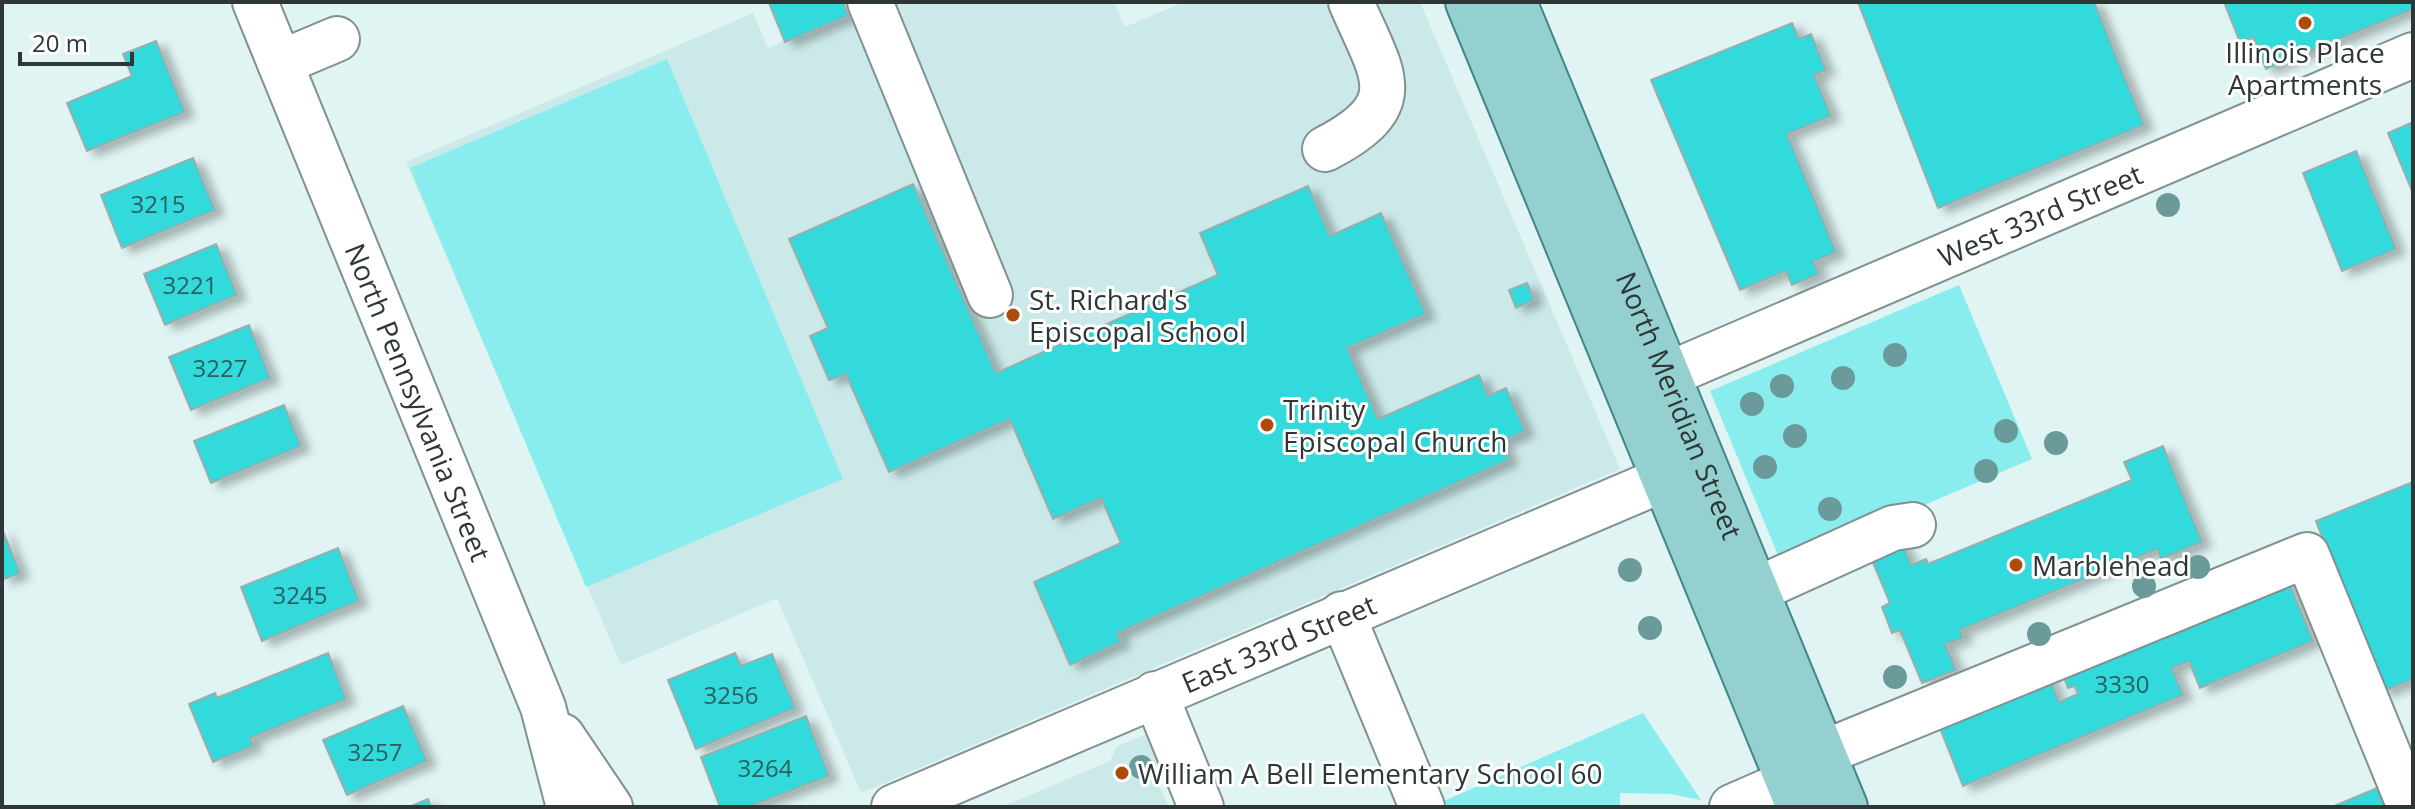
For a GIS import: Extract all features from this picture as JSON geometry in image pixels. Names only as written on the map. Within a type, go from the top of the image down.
[{"type":"main road","name":"North Meridian Street","points":[[1468,2],[1794,795]]},
{"type":"main road","name":"North Meridian Street","points":[[1514,2],[1845,807]]},
{"type":"street","name":"North Pennsylvania Street","points":[[255,2],[543,707],[569,807]]},
{"type":"street","points":[[870,2],[990,295]]},
{"type":"street","points":[[1325,149],[1361,127],[1383,98],[1384,83],[1351,2]]},
{"type":"street","points":[[280,63],[337,39]]},
{"type":"street","name":"West 33rd Street","points":[[1667,375],[1961,267],[2413,55]]},
{"type":"street","name":"East 33rd Street","points":[[894,807],[1664,479]]},
{"type":"street","points":[[1756,590],[1893,528],[1913,525]]},
{"type":"street","points":[[1823,753],[2307,555],[2410,807]]},
{"type":"street","points":[[1342,614],[1422,807]]},
{"type":"street","points":[[1155,694],[1201,807]]},
{"type":"street","points":[[543,707],[610,807]]},
{"type":"street","points":[[1732,807],[1794,795]]},
{"type":"shaded area","name":"St. Richard's Episcopal School","points":[[876,2],[1114,2],[1125,27],[1184,2],[1420,2],[1620,469],[861,793],[777,598],[621,665],[406,162],[753,13],[768,48]]},
{"type":"shaded area","points":[[667,59],[843,479],[586,587],[410,168]]},
{"type":"shaded area","points":[[1959,285],[2032,459],[1908,512],[1780,560],[1710,391]]},
{"type":"shaded area","points":[[1643,713],[1701,800],[1670,794],[1620,793],[1620,807],[1438,807],[1437,804]]},
{"type":"shaded area","name":"William A Bell Elementary School 60","points":[[1145,735],[1153,737],[1166,769],[1157,782],[1169,807],[1001,807],[1110,761],[1117,746]]},
{"type":"building","points":[[843,2],[848,16],[785,42],[769,3]]},
{"type":"building","points":[[1858,2],[2094,2],[2144,125],[1938,208]]},
{"type":"building","name":"Illinois Place Apartments","points":[[2224,2],[2413,2],[2413,9],[2266,69],[2253,37],[2240,42]]},
{"type":"building","points":[[1792,23],[1799,39],[1811,34],[1826,70],[1814,75],[1831,116],[1787,134],[1836,252],[1813,262],[1819,274],[1792,285],[1786,271],[1740,290],[1651,80]]},
{"type":"building","points":[[156,41],[185,112],[87,151],[67,103],[132,76],[123,54]]},
{"type":"building","points":[[2413,122],[2413,193],[2388,133]]},
{"type":"building","points":[[2356,151],[2396,249],[2342,271],[2303,173]]},
{"type":"building","points":[[193,158],[215,210],[122,248],[101,195]]},
{"type":"building","name":"Trinity Episcopal Church","points":[[913,184],[996,373],[1218,275],[1200,233],[1308,186],[1330,236],[1381,213],[1426,314],[1347,348],[1378,419],[1479,375],[1488,396],[1506,388],[1525,431],[1501,442],[1509,460],[1117,633],[1121,642],[1070,665],[1034,582],[1121,543],[1101,498],[1053,519],[1010,419],[889,472],[846,374],[829,380],[810,336],[828,328],[789,239]]},
{"type":"building","points":[[216,244],[237,295],[165,325],[144,274]]},
{"type":"building","points":[[1527,283],[1534,300],[1516,308],[1509,290]]},
{"type":"building","points":[[249,325],[270,378],[191,410],[169,357]]},
{"type":"building","points":[[284,405],[301,446],[211,483],[194,441]]},
{"type":"building","name":"Marblehead","points":[[2163,446],[2202,542],[2161,559],[2157,549],[1960,630],[1963,638],[1945,644],[1956,670],[1922,683],[1900,630],[1892,633],[1882,607],[1890,603],[1869,553],[1901,540],[1911,565],[1926,559],[1928,564],[2132,480],[2124,462]]},
{"type":"building","points":[[2413,482],[2413,679],[2382,692],[2316,521]]},
{"type":"building","points":[[2,529],[20,573],[2,580]]},
{"type":"building","points":[[338,548],[359,601],[262,641],[241,587]]},
{"type":"building","points":[[2287,578],[2313,641],[2200,688],[2189,661],[2172,668],[2183,695],[1963,786],[1936,718],[2047,672],[2059,702],[2078,694],[2075,686],[2068,688],[2065,680],[2068,675]]},
{"type":"building","points":[[328,653],[346,699],[250,738],[253,746],[213,762],[189,704],[215,693],[217,698]]},
{"type":"building","points":[[735,653],[741,666],[772,654],[795,708],[696,749],[668,680]]},
{"type":"building","points":[[403,706],[427,761],[347,795],[323,740]]},
{"type":"building","points":[[806,716],[829,776],[748,807],[720,807],[701,757]]},
{"type":"building","points":[[2377,788],[2385,807],[2332,807]]},
{"type":"building","points":[[428,799],[431,807],[409,807]]},
{"type":"place","name":"Illinois Place Apartments","points":[[2305,23]]},
{"type":"place","name":"St. Richard's Episcopal School","points":[[1013,315]]},
{"type":"place","name":"Trinity Episcopal Church","points":[[1267,425]]},
{"type":"place","name":"Marblehead","points":[[2016,565]]},
{"type":"place","name":"William A Bell Elementary School 60","points":[[1122,773]]}]
